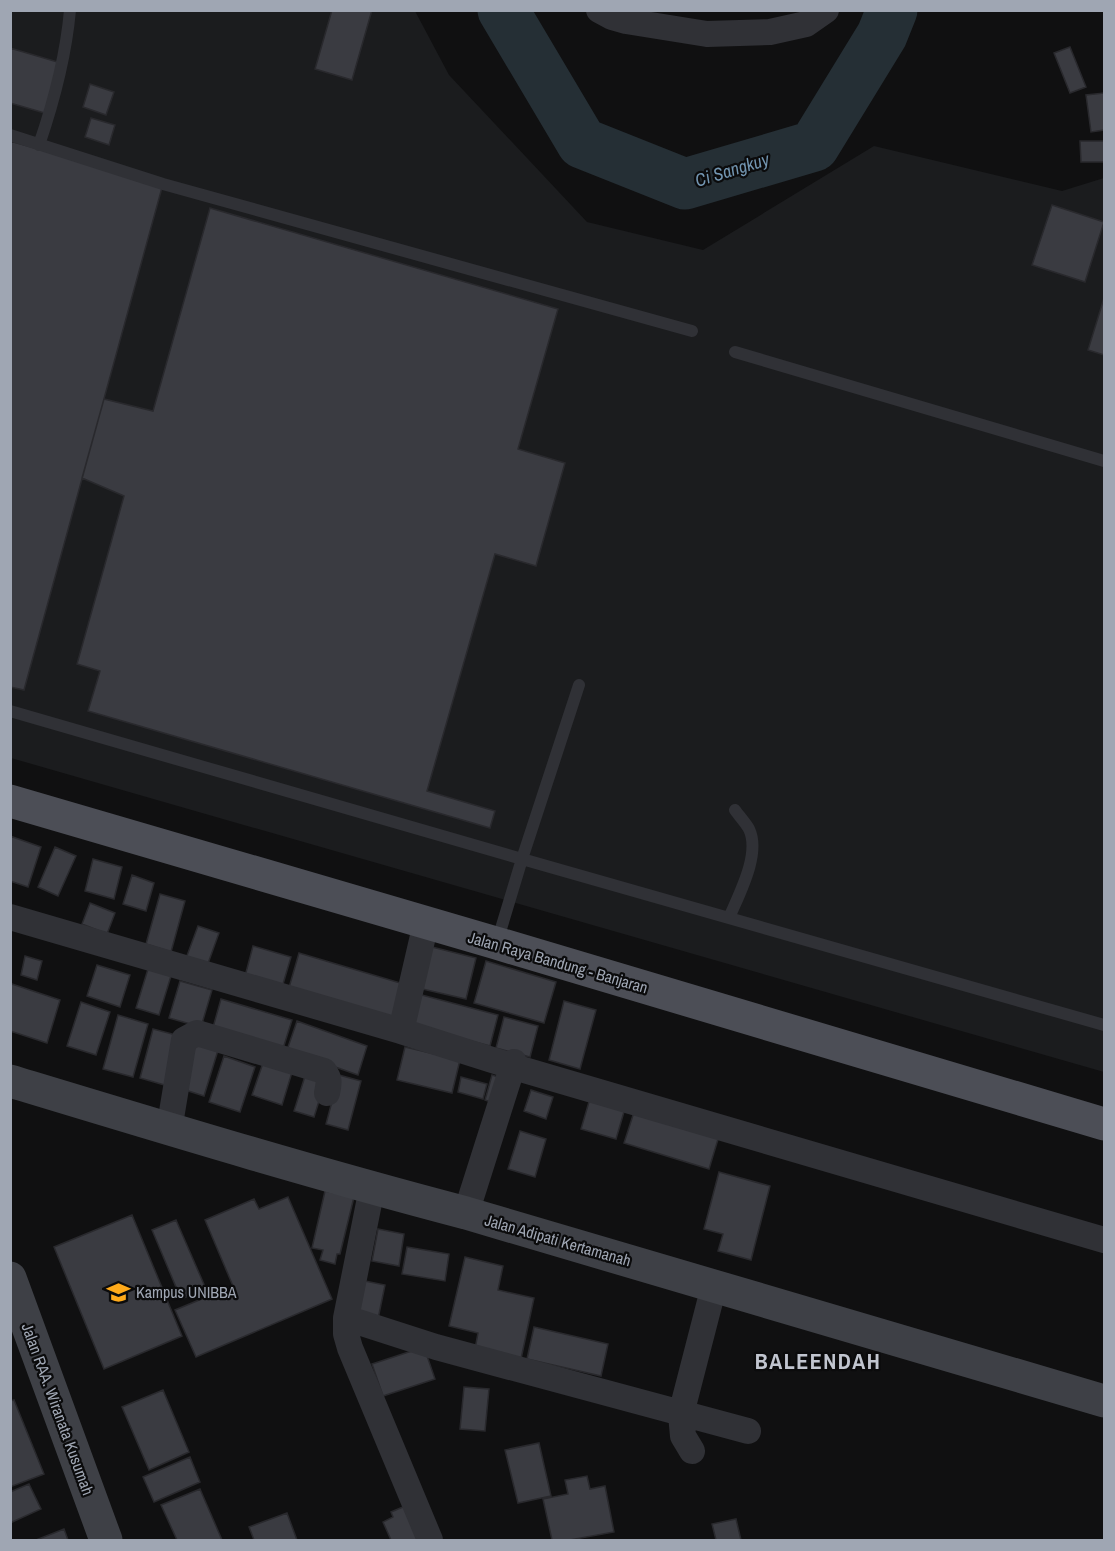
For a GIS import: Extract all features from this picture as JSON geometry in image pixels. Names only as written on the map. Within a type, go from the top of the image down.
[{"type":"main road","name":"Jalan Raya Bandung - Banjaran","points":[[10,801],[1104,1124]]},
{"type":"main road","name":"Jalan Adipati Kertamanah","points":[[10,1081],[168,1130],[466,1213],[1104,1401]]},
{"type":"main road","name":"Jalan RAA. Wiranata Kusumah","points":[[10,1278],[106,1540]]},
{"type":"street","points":[[599,11],[626,21],[707,34],[770,32],[806,24],[826,10]]},
{"type":"street","points":[[10,917],[1104,1240]]},
{"type":"street","points":[[401,1031],[426,923]]},
{"type":"street","points":[[168,1130],[184,1040],[197,1033],[324,1071],[330,1082],[327,1093]]},
{"type":"street","points":[[466,1213],[514,1062],[514,1067]]},
{"type":"street","points":[[372,1188],[346,1318],[346,1334],[430,1540]]},
{"type":"street","points":[[692,1451],[683,1436],[681,1414],[714,1286]]},
{"type":"street","points":[[346,1318],[436,1347],[748,1431]]},
{"type":"lane","points":[[39,145],[50,114],[63,63],[70,10]]},
{"type":"lane","points":[[10,135],[163,184],[692,331]]},
{"type":"lane","points":[[735,352],[1104,461]]},
{"type":"lane","points":[[496,943],[579,685]]},
{"type":"lane","points":[[10,711],[1104,1025]]},
{"type":"lane","points":[[729,918],[746,879],[752,847],[749,830],[735,810]]},
{"type":"shaded area","points":[[10,11],[415,11],[449,75],[587,222],[703,250],[874,146],[1062,191],[1104,178],[1104,1072],[11,758]]},
{"type":"building","points":[[332,10],[372,10],[352,80],[315,69]]},
{"type":"building","points":[[1070,47],[1086,87],[1070,93],[1054,53]]},
{"type":"building","points":[[10,48],[61,63],[48,114],[10,103]]},
{"type":"building","points":[[90,84],[114,92],[106,115],[83,107]]},
{"type":"building","points":[[1104,93],[1104,130],[1091,132],[1086,95]]},
{"type":"building","points":[[91,118],[115,125],[109,145],[85,137]]},
{"type":"building","points":[[10,141],[163,184],[24,690],[10,687]]},
{"type":"building","points":[[1080,141],[1104,141],[1104,162],[1081,162]]},
{"type":"building","points":[[1052,205],[1104,222],[1085,282],[1032,265]]},
{"type":"building","points":[[210,208],[558,309],[518,449],[565,463],[536,566],[495,554],[427,791],[495,811],[490,828],[88,711],[100,671],[77,664],[124,496],[82,478],[104,399],[153,411]]},
{"type":"building","points":[[1104,298],[1104,355],[1088,350]]},
{"type":"building","points":[[10,836],[41,847],[28,887],[10,881]]},
{"type":"building","points":[[55,847],[76,856],[58,896],[38,887]]},
{"type":"building","points":[[93,859],[122,867],[114,899],[85,891]]},
{"type":"building","points":[[132,875],[154,883],[146,911],[123,904]]},
{"type":"building","points":[[160,894],[185,901],[171,952],[146,944]]},
{"type":"building","points":[[90,903],[115,913],[107,934],[82,924]]},
{"type":"building","points":[[198,926],[219,933],[206,969],[185,961]]},
{"type":"building","points":[[253,946],[291,957],[281,991],[244,980]]},
{"type":"building","points":[[428,946],[476,958],[466,999],[418,988]]},
{"type":"building","points":[[299,953],[407,985],[396,1022],[288,991]]},
{"type":"building","points":[[25,956],[42,961],[37,980],[21,975]]},
{"type":"building","points":[[486,961],[556,982],[544,1023],[474,1003]]},
{"type":"building","points":[[97,965],[130,975],[120,1007],[87,996]]},
{"type":"building","points":[[148,969],[171,976],[159,1015],[136,1008]]},
{"type":"building","points":[[180,981],[212,990],[201,1027],[169,1018]]},
{"type":"building","points":[[12,984],[60,1000],[47,1043],[10,1031],[10,988]]},
{"type":"building","points":[[418,994],[498,1015],[490,1046],[410,1025]]},
{"type":"building","points":[[221,999],[292,1020],[282,1052],[212,1031]]},
{"type":"building","points":[[564,1001],[596,1010],[580,1069],[549,1060]]},
{"type":"building","points":[[81,1002],[110,1012],[96,1055],[67,1046]]},
{"type":"building","points":[[118,1015],[148,1024],[133,1077],[103,1069]]},
{"type":"building","points":[[504,1017],[538,1026],[530,1057],[496,1048]]},
{"type":"building","points":[[297,1021],[367,1046],[358,1075],[287,1050]]},
{"type":"building","points":[[153,1029],[180,1036],[168,1086],[140,1078]]},
{"type":"building","points":[[197,1041],[219,1047],[204,1096],[182,1089]]},
{"type":"building","points":[[405,1047],[460,1060],[452,1093],[397,1080]]},
{"type":"building","points":[[224,1056],[255,1067],[240,1112],[209,1102]]},
{"type":"building","points":[[264,1060],[293,1069],[282,1105],[252,1095]]},
{"type":"building","points":[[306,1073],[326,1079],[314,1117],[294,1111]]},
{"type":"building","points":[[339,1075],[361,1081],[348,1130],[326,1124]]},
{"type":"building","points":[[492,1075],[507,1080],[500,1105],[485,1100]]},
{"type":"building","points":[[461,1077],[487,1084],[483,1099],[458,1092]]},
{"type":"building","points":[[531,1090],[553,1097],[546,1119],[524,1111]]},
{"type":"building","points":[[591,1095],[626,1105],[616,1139],[581,1129]]},
{"type":"building","points":[[635,1109],[719,1136],[709,1169],[624,1143]]},
{"type":"building","points":[[520,1131],[546,1139],[535,1177],[508,1169]]},
{"type":"building","points":[[719,1172],[770,1186],[751,1260],[718,1251],[723,1234],[704,1229]]},
{"type":"building","points":[[325,1191],[354,1197],[340,1254],[337,1254],[335,1264],[320,1260],[323,1250],[312,1248]]},
{"type":"building","points":[[288,1197],[332,1299],[196,1357],[175,1310],[233,1286],[205,1220],[254,1199],[259,1209]]},
{"type":"building","name":"Kampus UNIBBA","points":[[132,1215],[182,1336],[104,1369],[54,1247]]},
{"type":"building","points":[[176,1220],[206,1289],[181,1299],[152,1230]]},
{"type":"building","points":[[378,1229],[404,1234],[399,1266],[372,1261]]},
{"type":"building","points":[[407,1247],[449,1254],[445,1281],[402,1274]]},
{"type":"building","points":[[465,1257],[503,1266],[498,1290],[534,1298],[521,1359],[475,1349],[478,1333],[449,1326]]},
{"type":"building","points":[[360,1280],[385,1285],[378,1319],[353,1313]]},
{"type":"building","points":[[534,1327],[608,1344],[601,1376],[527,1359]]},
{"type":"building","points":[[424,1347],[435,1379],[383,1396],[372,1364]]},
{"type":"building","points":[[464,1387],[489,1389],[485,1431],[460,1429]]},
{"type":"building","points":[[163,1390],[189,1452],[149,1470],[122,1407]]},
{"type":"building","points":[[14,1400],[44,1474],[10,1487],[10,1401]]},
{"type":"building","points":[[539,1443],[551,1496],[518,1503],[505,1450]]},
{"type":"building","points":[[190,1457],[200,1482],[154,1502],[143,1477]]},
{"type":"building","points":[[587,1476],[590,1489],[605,1486],[614,1532],[570,1540],[552,1540],[543,1499],[568,1494],[565,1480]]},
{"type":"building","points":[[29,1484],[41,1509],[10,1523],[10,1492]]},
{"type":"building","points":[[200,1489],[222,1540],[177,1540],[161,1505]]},
{"type":"building","points":[[410,1504],[425,1540],[391,1540],[383,1522],[393,1517],[391,1512]]},
{"type":"building","points":[[287,1513],[297,1540],[254,1540],[249,1527]]},
{"type":"building","points":[[736,1519],[741,1540],[716,1540],[712,1524]]},
{"type":"building","points":[[64,1529],[68,1540],[36,1540]]},
{"type":"waterway","name":"Ci Sangkuy","points":[[503,10],[582,143],[685,184],[814,146],[882,35],[892,10]]},
{"type":"place","name":"Kampus UNIBBA","points":[[118,1292]]},
{"type":"district","name":"BALEENDAH","points":[[818,1361]]}]
